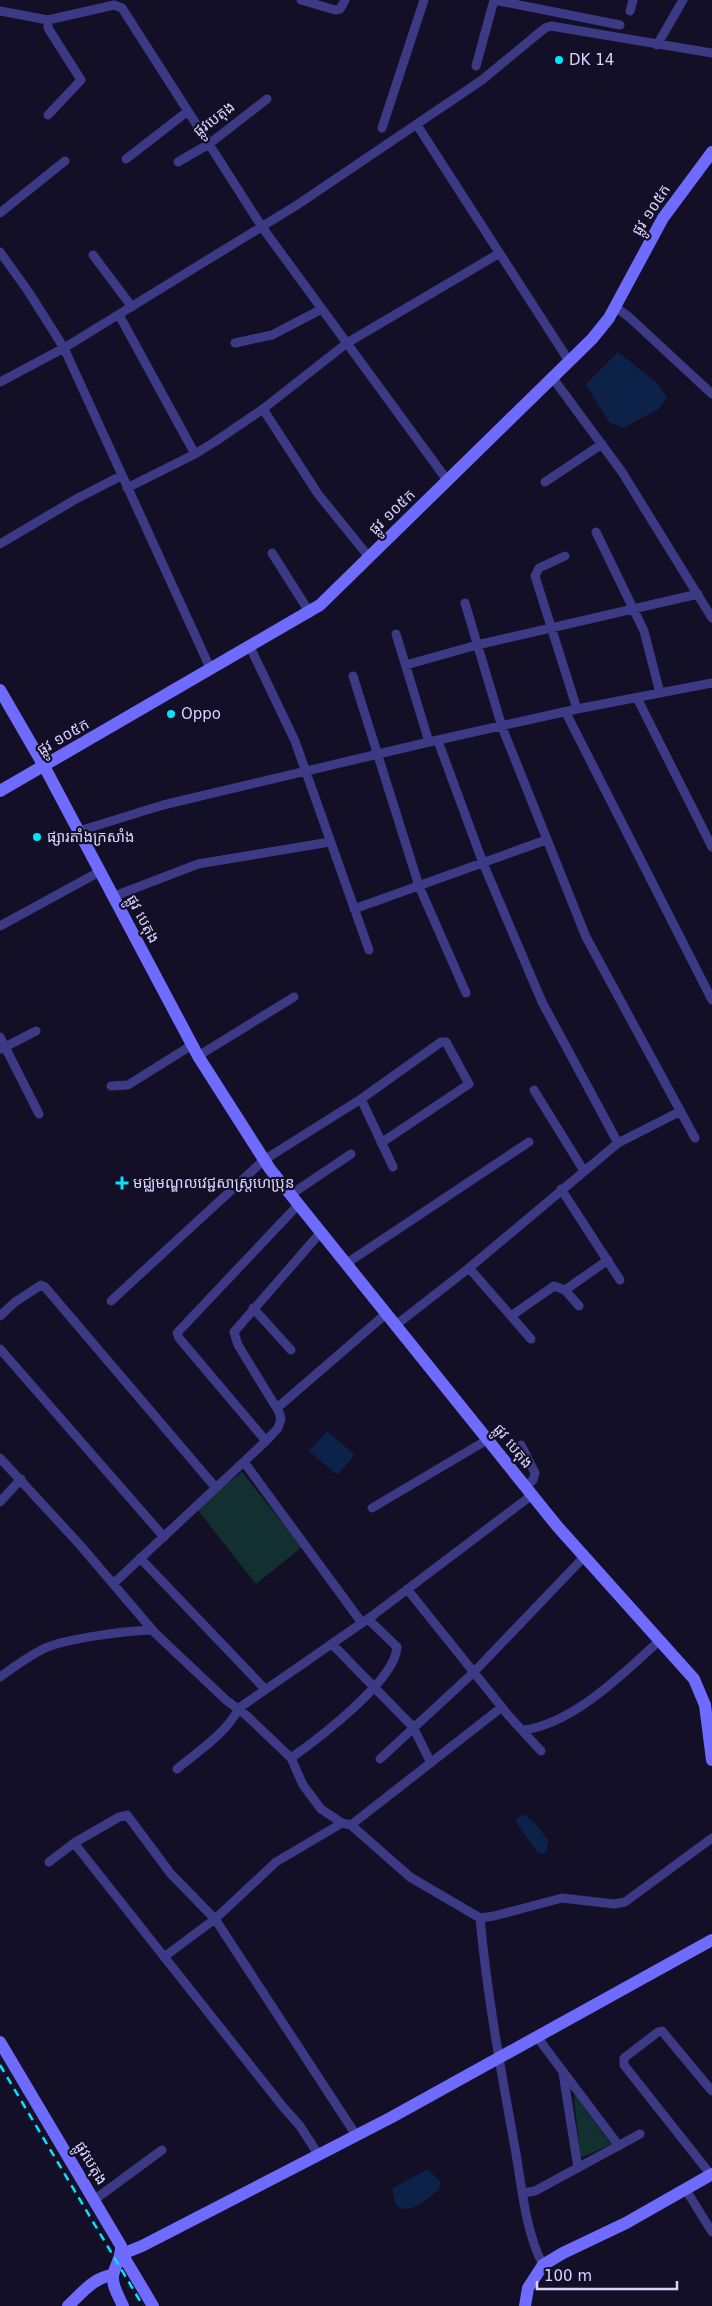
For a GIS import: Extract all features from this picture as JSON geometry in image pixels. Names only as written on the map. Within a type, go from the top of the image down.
[{"type":"street","points":[[301,0],[335,10],[340,9],[345,0]]},
{"type":"street","points":[[382,128],[424,0]]},
{"type":"street","points":[[476,66],[494,0],[620,25]]},
{"type":"street","points":[[630,12],[634,0]]},
{"type":"street","points":[[657,45],[683,0]]},
{"type":"street","points":[[0,11],[48,20],[114,5],[125,12],[262,227],[447,480]]},
{"type":"street","points":[[48,20],[48,28],[81,80],[48,115]]},
{"type":"street","points":[[0,382],[64,348],[262,227],[376,150],[417,125],[506,61],[545,28],[551,26],[712,53]]},
{"type":"street","name":"ផ្លូវបេតុង","points":[[178,162],[209,144],[267,99]]},
{"type":"street","points":[[126,159],[188,111]]},
{"type":"street","points":[[417,125],[498,254],[569,361]]},
{"type":"street","name":"ផ្លូវ ១០៥ក","points":[[0,791],[310,613],[592,339],[615,307],[663,218],[712,152]]},
{"type":"street","points":[[1,209],[64,161]]},
{"type":"street","points":[[0,252],[28,291],[64,348],[211,670]]},
{"type":"street","points":[[127,488],[195,454],[262,409],[346,343],[498,254]]},
{"type":"street","points":[[93,256],[132,307]]},
{"type":"street","points":[[615,307],[629,317],[712,394]]},
{"type":"street","points":[[235,343],[272,335],[322,309]]},
{"type":"street","points":[[119,315],[195,454]]},
{"type":"street","points":[[552,377],[648,510],[712,618]]},
{"type":"street","points":[[262,409],[313,486],[369,557]]},
{"type":"street","points":[[545,482],[602,444]]},
{"type":"street","points":[[0,544],[121,476]]},
{"type":"street","points":[[596,532],[644,630],[660,693]]},
{"type":"street","points":[[272,553],[310,613]]},
{"type":"street","points":[[565,556],[540,568],[535,576],[577,710]]},
{"type":"street","points":[[406,666],[477,645],[698,594]]},
{"type":"street","points":[[465,603],[502,727],[586,937],[679,1112],[695,1138]]},
{"type":"street","points":[[396,634],[434,742],[542,1002],[618,1142]]},
{"type":"street","points":[[250,647],[295,741],[369,950]]},
{"type":"street","points":[[353,676],[419,886],[466,993]]},
{"type":"street","points":[[79,830],[163,805],[434,742],[577,710],[712,683]]},
{"type":"street","name":"ផ្លូវ បេតុង","points":[[0,690],[79,830],[99,872],[195,1051],[264,1160],[528,1491],[584,1557],[694,1678],[702,1693],[710,1721],[712,1760]]},
{"type":"street","points":[[637,698],[712,847]]},
{"type":"street","points":[[566,713],[712,1000]]},
{"type":"street","points":[[354,909],[546,840]]},
{"type":"street","points":[[112,896],[198,864],[330,842]]},
{"type":"street","points":[[0,926],[99,872]]},
{"type":"street","points":[[111,1086],[128,1085],[294,997]]},
{"type":"street","points":[[3,1049],[36,1031]]},
{"type":"street","points":[[0,1037],[3,1049],[39,1114]]},
{"type":"street","points":[[111,1301],[264,1160],[361,1099],[444,1041],[456,1058],[469,1084],[381,1143]]},
{"type":"street","points":[[534,1090],[584,1171]]},
{"type":"street","points":[[361,1099],[393,1167]]},
{"type":"street","points":[[396,1325],[469,1268],[618,1142],[679,1112]]},
{"type":"street","points":[[347,1263],[529,1142]]},
{"type":"street","points":[[266,1441],[179,1338],[178,1333],[294,1200],[351,1154]]},
{"type":"street","points":[[561,1189],[620,1280]]},
{"type":"street","points":[[113,1584],[278,1428],[281,1418],[277,1408],[233,1334],[253,1308],[321,1232]]},
{"type":"street","points":[[565,1290],[608,1260]]},
{"type":"street","points":[[469,1268],[531,1339]]},
{"type":"street","points":[[0,1316],[28,1294],[41,1286],[45,1287],[216,1488]]},
{"type":"street","points":[[511,1316],[550,1287],[560,1286],[579,1306]]},
{"type":"street","points":[[253,1308],[291,1350]]},
{"type":"street","points":[[277,1408],[387,1313]]},
{"type":"street","points":[[0,1349],[164,1536]]},
{"type":"street","points":[[372,1508],[487,1440]]},
{"type":"street","points":[[177,1769],[216,1736],[239,1708],[365,1621],[528,1491],[535,1473],[521,1445]]},
{"type":"street","points":[[0,1458],[21,1479],[152,1630],[226,1700],[239,1708],[291,1758],[303,1786],[322,1809],[347,1824],[410,1877],[480,1918],[562,1898],[614,1904],[625,1902],[712,1838]]},
{"type":"street","points":[[244,1462],[365,1621],[397,1647],[397,1656],[391,1668],[375,1687],[291,1758]]},
{"type":"street","points":[[0,1502],[21,1479]]},
{"type":"street","points":[[380,1759],[474,1672],[584,1557]]},
{"type":"street","points":[[140,1558],[265,1689]]},
{"type":"street","points":[[407,1589],[502,1707],[541,1751]]},
{"type":"street","points":[[0,1677],[26,1658],[47,1647],[76,1640],[152,1630]]},
{"type":"street","points":[[523,1730],[545,1726],[582,1704],[660,1640]]},
{"type":"street","points":[[332,1644],[413,1727],[431,1763]]},
{"type":"street","points":[[164,1957],[215,1920],[276,1862],[347,1824],[431,1763],[502,1707]]},
{"type":"street","points":[[49,1862],[74,1843],[119,1817],[127,1815],[171,1874],[215,1920],[356,2135]]},
{"type":"street","points":[[74,1843],[300,2126],[318,2154]]},
{"type":"street","points":[[480,1918],[499,2058],[523,2193],[533,2246],[543,2266]]},
{"type":"street","points":[[123,2306],[116,2290],[113,2275],[122,2254],[142,2246],[356,2135],[712,1940]]},
{"type":"street","points":[[525,2306],[528,2288],[543,2266],[563,2252],[626,2223],[711,2175],[624,2065],[624,2058],[658,2032],[662,2031],[712,2091]]},
{"type":"street","points":[[537,2037],[618,2146]]},
{"type":"street","name":"ផ្លូវបេតុង","points":[[0,2042],[117,2238],[122,2254],[153,2306]]},
{"type":"street","points":[[562,2070],[578,2168]]},
{"type":"street","points":[[523,2193],[535,2191],[640,2134]]},
{"type":"street","points":[[94,2200],[162,2150]]},
{"type":"street","points":[[686,2190],[712,2232]]},
{"type":"street","points":[[68,2306],[95,2281],[103,2276],[113,2275]]},
{"type":"green space","points":[[242,1472],[302,1547],[256,1584],[196,1508]]},
{"type":"green space","points":[[574,2097],[576,2097],[611,2144],[583,2157],[580,2155]]},
{"type":"water","points":[[618,352],[657,383],[667,397],[659,409],[623,428],[609,422],[586,384]]},
{"type":"water","points":[[327,1431],[355,1455],[337,1475],[309,1451]]},
{"type":"water","points":[[523,1814],[535,1823],[548,1840],[547,1851],[543,1854],[538,1853],[516,1822],[516,1819]]},
{"type":"water","points":[[428,2169],[440,2182],[440,2188],[419,2205],[404,2209],[398,2207],[394,2200],[393,2188]]},
{"type":"railway","points":[[0,2065],[143,2306]]},
{"type":"place","name":"DK 14","points":[[559,60]]},
{"type":"place","name":"Oppo","points":[[171,714]]},
{"type":"place","name":"ផ្សារតាំងក្រសាំង","points":[[37,837]]},
{"type":"place","name":"មជ្ឈមណ្ឌលវេជ្ជសាស្ត្រហេប្រុន","points":[[122,1183]]}]
